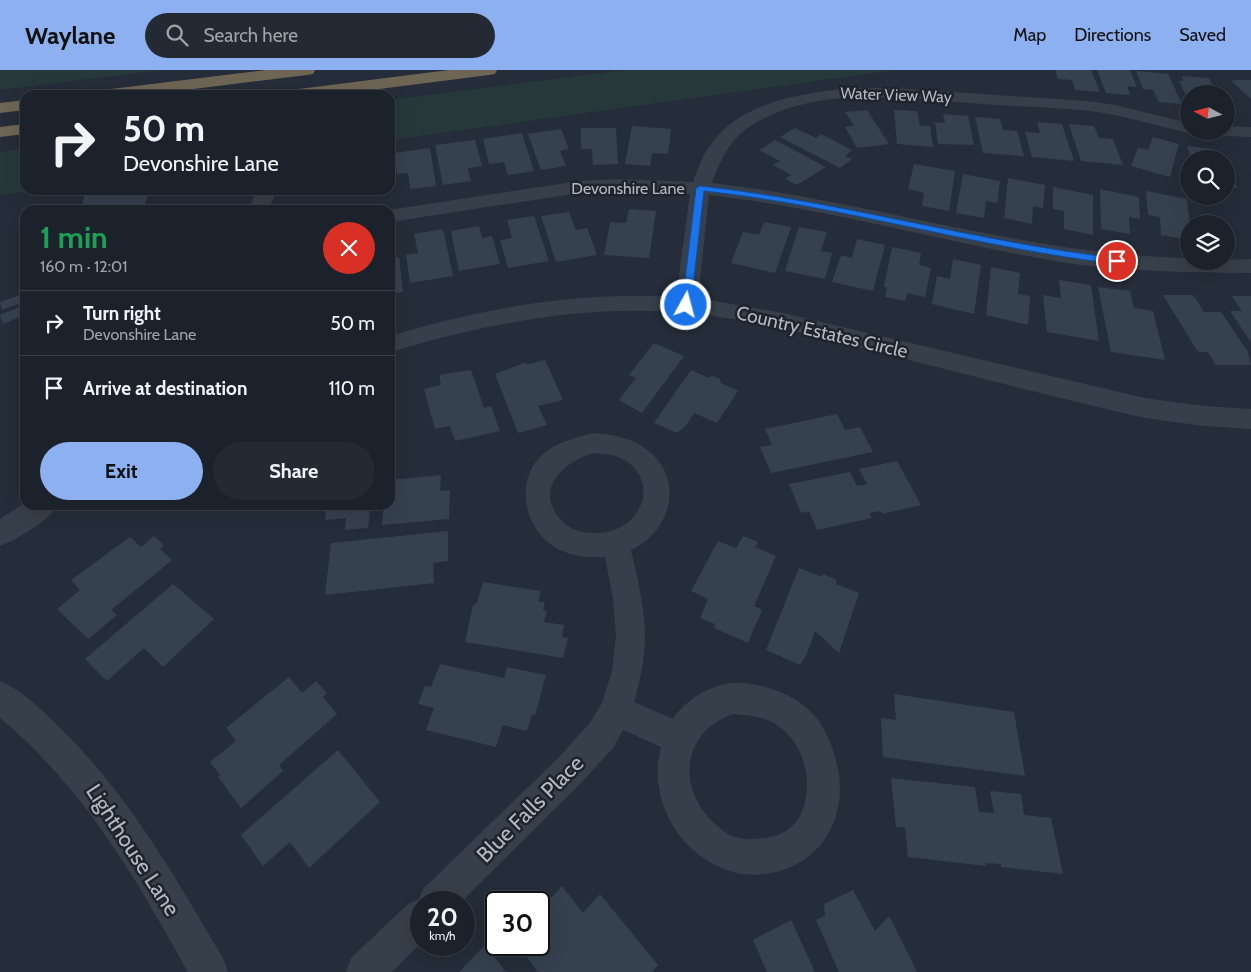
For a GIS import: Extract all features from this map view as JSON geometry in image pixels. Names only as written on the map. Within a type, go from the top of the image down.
[{"type":"highway","points":[[144,90],[307,70]]},
{"type":"highway","points":[[331,90],[489,70]]},
{"type":"highway","points":[[0,108],[20,105]]},
{"type":"highway","points":[[0,132],[20,130]]},
{"type":"street","name":"Water View Way","points":[[686,305],[700,188],[704,171],[712,153],[738,128],[755,116],[780,105],[832,93],[891,92],[1101,108],[1180,126]]},
{"type":"street","points":[[1235,132],[1251,132]]},
{"type":"street","name":"Devonshire Lane","points":[[395,215],[579,187],[700,188],[763,195],[1056,254],[1147,264],[1251,266]]},
{"type":"street","name":"Country Estates Circle","points":[[395,343],[470,322],[524,312],[580,306],[686,305],[783,320],[1145,408],[1204,416],[1251,419]]},
{"type":"street","points":[[594,443],[618,446],[640,456],[654,473],[659,493],[654,514],[639,532],[616,544],[589,546],[564,538],[546,522],[537,502],[539,481],[551,462],[571,449],[594,443]]},
{"type":"street","points":[[0,534],[36,510]]},
{"type":"street","name":"Blue Falls Place","points":[[447,891],[569,771],[601,736],[616,710],[628,671],[631,636],[628,599],[616,544]]},
{"type":"street","name":"Lighthouse Lane","points":[[0,697],[29,718],[80,771],[115,814],[146,861],[209,972]]},
{"type":"street","points":[[733,698],[762,701],[789,714],[810,736],[822,765],[825,796],[815,826],[794,848],[765,858],[733,856],[704,839],[683,814],[672,783],[674,752],[680,739],[686,725],[707,707],[733,698]]},
{"type":"street","points":[[616,710],[680,739]]},
{"type":"street","points":[[365,972],[410,928]]},
{"type":"shaded area","points":[[0,70],[162,70],[0,90]]},
{"type":"shaded area","points":[[624,70],[896,70],[395,139],[395,99]]},
{"type":"shaded area","points":[[20,149],[20,192],[0,195],[0,152]]},
{"type":"building","points":[[1055,70],[1091,70],[1100,92],[1075,90],[1072,80],[1058,79]]},
{"type":"building","points":[[1097,70],[1130,70],[1137,87],[1127,86],[1130,95],[1106,93]]},
{"type":"building","points":[[1136,71],[1168,74],[1180,100],[1180,104],[1159,102],[1153,90],[1143,89]]},
{"type":"building","points":[[1182,76],[1209,78],[1212,85],[1181,85],[1179,81],[1184,81]]},
{"type":"building","points":[[1251,80],[1251,99],[1231,81]]},
{"type":"building","points":[[867,110],[889,144],[857,148],[845,127],[854,126],[845,112]]},
{"type":"building","points":[[894,110],[917,111],[920,126],[930,126],[933,147],[897,144]]},
{"type":"building","points":[[943,114],[968,116],[974,145],[938,144],[935,122],[945,123]]},
{"type":"building","points":[[975,117],[1000,119],[1003,130],[1017,131],[1024,156],[983,153]]},
{"type":"building","points":[[1037,122],[1062,124],[1074,161],[1032,157],[1025,132],[1040,133]]},
{"type":"building","points":[[1069,124],[1094,126],[1099,138],[1113,139],[1123,165],[1081,161]]},
{"type":"building","points":[[632,126],[671,129],[668,154],[652,153],[650,166],[625,164]]},
{"type":"building","points":[[581,128],[616,128],[618,164],[593,165],[592,149],[581,149]]},
{"type":"building","points":[[795,128],[816,138],[821,134],[852,150],[845,156],[852,159],[840,168],[780,137]]},
{"type":"building","points":[[561,129],[569,149],[560,151],[566,166],[541,170],[528,134]]},
{"type":"building","points":[[522,133],[534,171],[508,175],[504,162],[489,164],[483,139]]},
{"type":"building","points":[[1153,137],[1179,144],[1170,177],[1131,166],[1138,148],[1148,150]]},
{"type":"building","points":[[475,140],[482,166],[468,168],[471,181],[443,185],[435,145]]},
{"type":"building","points":[[775,140],[826,167],[797,185],[785,179],[791,175],[773,165],[780,161],[759,150]]},
{"type":"building","points":[[1187,146],[1212,150],[1188,150]]},
{"type":"building","points":[[430,148],[436,186],[410,189],[408,173],[397,174],[395,153]]},
{"type":"building","points":[[914,164],[955,171],[949,211],[922,206],[924,193],[908,189]]},
{"type":"building","points":[[963,174],[1000,181],[997,203],[986,201],[984,218],[956,213]]},
{"type":"building","points":[[1008,178],[1045,185],[1043,208],[1033,206],[1032,224],[1004,218]]},
{"type":"building","points":[[1053,187],[1093,195],[1093,235],[1064,229],[1064,211],[1053,209]]},
{"type":"building","points":[[1100,189],[1139,197],[1140,219],[1129,217],[1130,234],[1101,229]]},
{"type":"building","points":[[1146,191],[1180,198],[1180,205],[1188,205],[1189,215],[1180,215],[1180,238],[1161,235],[1160,217],[1148,215]]},
{"type":"building","points":[[85,195],[148,195],[145,205],[82,205]]},
{"type":"building","points":[[629,209],[656,211],[649,258],[604,255],[610,222],[626,223]]},
{"type":"building","points":[[569,212],[576,230],[587,228],[597,255],[556,262],[541,216]]},
{"type":"building","points":[[534,216],[549,261],[508,268],[500,240],[512,238],[507,220]]},
{"type":"building","points":[[764,222],[791,227],[775,273],[731,263],[743,232],[759,235]]},
{"type":"building","points":[[479,226],[482,238],[492,236],[500,264],[459,271],[451,231]]},
{"type":"building","points":[[799,227],[827,232],[821,251],[832,253],[825,279],[785,271]]},
{"type":"building","points":[[443,229],[453,276],[410,283],[406,255],[418,253],[414,234]]},
{"type":"building","points":[[857,239],[885,245],[873,291],[832,282],[841,255],[852,258]]},
{"type":"building","points":[[892,247],[921,253],[919,265],[931,268],[925,297],[907,293],[905,301],[885,297],[887,287],[884,287]]},
{"type":"building","points":[[399,257],[403,292],[395,293],[395,258]]},
{"type":"building","points":[[953,259],[981,265],[974,314],[932,304],[937,276],[950,279]]},
{"type":"building","points":[[991,267],[1020,273],[1018,294],[1030,296],[1028,325],[986,315]]},
{"type":"building","points":[[1059,280],[1091,285],[1099,341],[1047,332],[1043,295],[1061,298]]},
{"type":"building","points":[[1098,287],[1130,291],[1134,308],[1153,311],[1165,360],[1111,352]]},
{"type":"building","points":[[20,295],[20,303],[2,310],[0,302]]},
{"type":"building","points":[[1163,295],[1193,295],[1204,312],[1221,312],[1248,352],[1251,365],[1216,365],[1208,352],[1198,352]]},
{"type":"building","points":[[1232,296],[1251,296],[1251,342],[1230,311],[1242,311]]},
{"type":"building","points":[[20,307],[20,317],[3,324],[0,315]]},
{"type":"building","points":[[654,343],[684,356],[642,413],[619,400],[636,378],[629,375]]},
{"type":"building","points":[[545,360],[563,400],[538,406],[547,425],[518,433],[495,374],[524,363],[529,364]]},
{"type":"building","points":[[471,370],[484,408],[491,406],[500,431],[455,441],[450,426],[435,429],[424,389],[441,385],[439,375]]},
{"type":"building","points":[[691,370],[709,378],[712,376],[720,379],[721,383],[738,391],[717,423],[694,413],[685,427],[677,433],[654,423]]},
{"type":"building","points":[[837,414],[845,430],[860,427],[873,452],[771,473],[760,447],[772,445],[765,429]]},
{"type":"building","points":[[897,461],[921,505],[882,514],[881,511],[869,513],[872,518],[817,530],[809,511],[801,513],[789,484],[850,472],[857,486],[867,484],[859,469]]},
{"type":"building","points":[[441,475],[440,491],[450,490],[449,519],[382,525],[383,510],[395,510],[395,480]]},
{"type":"building","points":[[326,510],[383,510],[370,511],[368,528],[345,530],[346,518],[325,520]]},
{"type":"building","points":[[448,531],[448,561],[433,563],[434,583],[325,595],[331,543]]},
{"type":"building","points":[[154,536],[164,545],[160,549],[172,560],[111,610],[117,615],[88,639],[57,609],[80,590],[71,580],[130,537],[141,547]]},
{"type":"building","points":[[743,536],[758,542],[755,547],[776,556],[754,606],[762,610],[748,643],[714,628],[715,624],[700,618],[708,599],[691,591],[718,541],[736,548]]},
{"type":"building","points":[[799,568],[822,577],[823,574],[837,580],[836,584],[859,593],[839,653],[815,631],[806,656],[800,665],[766,650]]},
{"type":"building","points":[[483,582],[541,591],[538,602],[545,602],[543,610],[547,611],[544,622],[564,625],[562,637],[568,638],[563,658],[465,642],[473,605],[477,603]]},
{"type":"building","points":[[173,584],[214,619],[163,667],[144,648],[107,681],[85,659]]},
{"type":"building","points":[[440,664],[504,678],[507,667],[546,675],[535,715],[532,715],[527,731],[503,725],[496,747],[426,730],[434,708],[418,704],[425,686],[431,687]]},
{"type":"building","points":[[289,677],[302,693],[316,681],[327,693],[323,697],[337,714],[279,765],[283,771],[241,808],[218,777],[220,775],[210,762],[236,741],[226,728]]},
{"type":"building","points":[[894,694],[1014,712],[1025,776],[883,757],[881,718],[896,720]]},
{"type":"building","points":[[338,750],[380,802],[309,868],[290,842],[263,866],[241,835]]},
{"type":"building","points":[[891,778],[975,787],[979,812],[994,813],[990,791],[1021,794],[1024,815],[1051,818],[1063,874],[1001,867],[1001,864],[985,863],[986,866],[908,857],[905,827],[896,827]]},
{"type":"building","points":[[562,886],[583,913],[600,894],[658,965],[652,972],[538,972],[526,956],[550,956],[550,899]]},
{"type":"building","points":[[853,890],[875,931],[889,916],[917,972],[839,972],[816,920],[825,916],[824,904]]},
{"type":"building","points":[[791,920],[815,972],[767,972],[753,940]]},
{"type":"building","points":[[485,945],[485,956],[494,956],[506,972],[459,972]]},
{"type":"route","points":[[686,305],[700,188],[763,195],[1002,244],[1056,254],[1117,261]]}]
